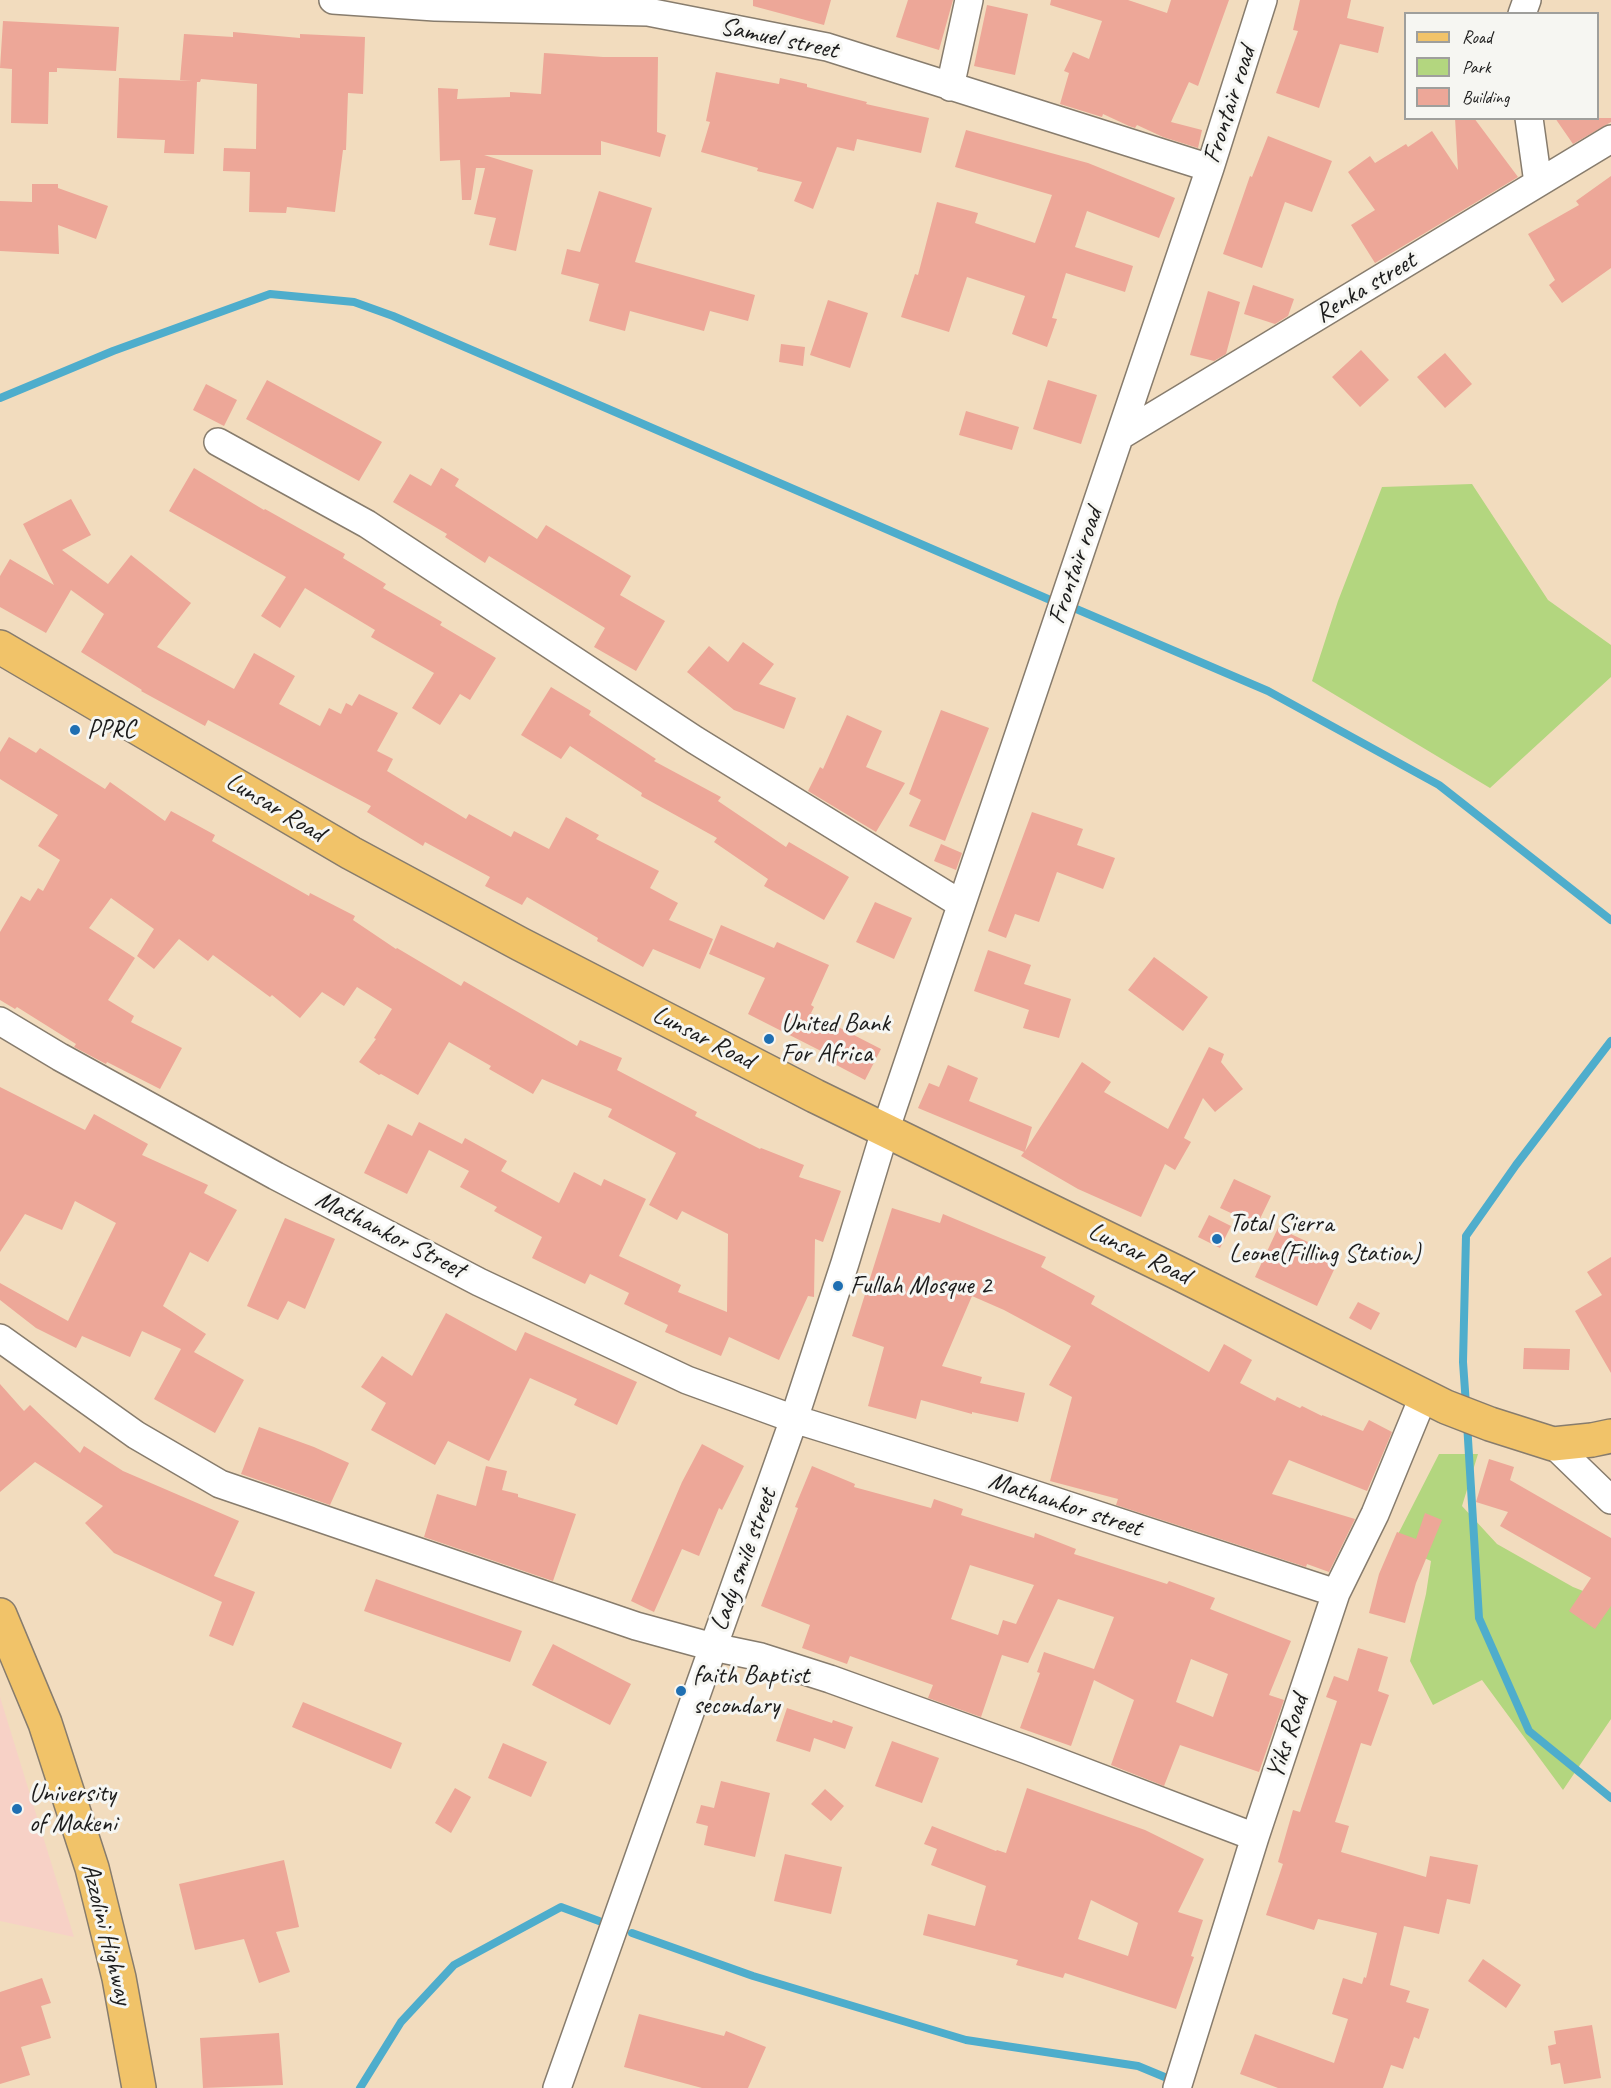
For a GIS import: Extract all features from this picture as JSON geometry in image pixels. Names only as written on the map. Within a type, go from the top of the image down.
[{"type":"main road","name":"Lunsar Road","points":[[0,647],[351,854],[520,944],[885,1131],[1435,1401],[1490,1424],[1553,1444]]},
{"type":"main road","points":[[1553,1444],[1611,1436]]},
{"type":"main road","name":"Azzolini Highway","points":[[0,1615],[45,1724],[92,1868],[119,1978],[139,2088]]},
{"type":"street","name":"Samuel street","points":[[333,0],[435,7],[648,12],[827,47],[1210,168]]},
{"type":"street","points":[[950,87],[969,0]]},
{"type":"street","name":"Frontair road","points":[[885,1131],[1210,168],[1263,0]]},
{"type":"street","points":[[1529,120],[1539,183]]},
{"type":"street","name":"Renka street","points":[[1120,436],[1611,139]]},
{"type":"street","points":[[218,442],[368,524],[695,740],[961,904]]},
{"type":"street","name":"Mathankor Street","points":[[0,1021],[60,1057],[276,1176],[479,1282],[687,1380],[794,1419]]},
{"type":"street","name":"Lady smile street","points":[[557,2088],[794,1419],[885,1131]]},
{"type":"street","points":[[0,1338],[136,1435],[220,1484],[636,1626],[713,1647],[761,1657],[830,1679],[1028,1750],[1255,1836]]},
{"type":"street","name":"Yiks Road","points":[[1178,2088],[1255,1836],[1336,1593],[1435,1401]]},
{"type":"street","name":"Mathankor street","points":[[794,1419],[989,1479],[1336,1593]]},
{"type":"street","points":[[1553,1444],[1611,1500]]},
{"type":"shaded area","name":"University of Makeni","points":[[0,1697],[74,1937],[0,1921]]},
{"type":"green space","points":[[1472,484],[1548,600],[1611,645],[1611,677],[1490,788],[1312,681],[1338,601],[1382,487]]},
{"type":"green space","points":[[1439,1454],[1478,1454],[1462,1506],[1497,1544],[1573,1587],[1611,1602],[1611,1719],[1563,1790],[1482,1680],[1433,1705],[1410,1661],[1426,1594],[1431,1561],[1393,1544]]},
{"type":"building","points":[[753,0],[831,0],[824,25],[753,6]]},
{"type":"building","points":[[908,0],[953,0],[939,50],[896,37]]},
{"type":"building","points":[[1051,0],[1128,0],[1167,13],[1171,0],[1229,0],[1198,86],[1189,82],[1171,122],[1202,130],[1198,148],[1163,137],[1137,125],[1135,128],[1129,126],[1103,114],[1102,117],[1060,104],[1069,73],[1064,71],[1073,52],[1089,59],[1102,21],[1050,5]]},
{"type":"building","points":[[1300,0],[1351,0],[1347,18],[1384,27],[1378,53],[1340,44],[1319,108],[1276,93],[1298,31],[1293,30]]},
{"type":"building","points":[[987,5],[1028,14],[1015,75],[974,66]]},
{"type":"building","points":[[3,21],[119,27],[116,71],[57,68],[57,72],[49,72],[48,124],[11,123],[12,69],[0,68]]},
{"type":"building","points":[[233,32],[300,38],[300,34],[365,37],[363,94],[348,93],[346,150],[343,150],[335,212],[287,207],[286,213],[249,212],[250,172],[223,171],[224,148],[256,149],[257,84],[201,79],[197,82],[194,154],[164,153],[165,140],[117,138],[119,78],[193,81],[180,80],[184,34],[233,37]]},
{"type":"building","points":[[544,53],[603,57],[658,57],[657,132],[666,135],[660,157],[601,141],[601,155],[484,155],[533,170],[516,251],[489,245],[496,218],[474,214],[485,168],[476,168],[471,200],[462,200],[460,160],[440,161],[438,88],[458,89],[457,99],[510,97],[510,92],[541,94]]},
{"type":"building","points":[[716,72],[779,84],[780,78],[867,102],[866,104],[929,118],[921,153],[857,139],[854,151],[837,147],[813,209],[794,201],[802,182],[757,171],[758,168],[701,152],[710,122],[706,121]]},
{"type":"building","points":[[1611,118],[1611,122],[1573,144],[1556,120]]},
{"type":"building","points":[[1455,120],[1475,120],[1518,177],[1375,263],[1351,225],[1375,210],[1348,172],[1370,156],[1375,163],[1406,144],[1408,147],[1432,131],[1458,170]]},
{"type":"building","points":[[966,130],[1088,163],[1175,198],[1159,238],[1087,211],[1075,247],[1133,266],[1125,292],[1066,273],[1052,318],[1057,319],[1047,347],[1012,334],[1025,296],[967,277],[949,332],[901,317],[915,274],[918,275],[937,202],[978,213],[975,223],[1035,243],[1052,195],[955,167]]},
{"type":"building","points":[[1268,136],[1332,161],[1312,212],[1285,202],[1262,268],[1223,254],[1250,176],[1252,177]]},
{"type":"building","points":[[1611,176],[1611,268],[1562,303],[1549,285],[1555,280],[1528,234],[1579,205],[1576,201]]},
{"type":"building","points":[[32,184],[58,184],[58,188],[108,206],[96,239],[58,225],[59,254],[0,251],[0,201],[32,202]]},
{"type":"building","points":[[599,191],[652,208],[635,262],[755,295],[748,321],[710,311],[704,331],[630,311],[625,331],[589,321],[599,284],[561,274],[567,249],[580,252]]},
{"type":"building","points":[[1253,285],[1294,299],[1288,316],[1275,324],[1244,314]]},
{"type":"building","points":[[1208,291],[1240,302],[1226,354],[1214,361],[1190,355]]},
{"type":"building","points":[[828,300],[868,313],[850,368],[810,355]]},
{"type":"building","points":[[781,344],[805,347],[803,366],[779,362]]},
{"type":"building","points":[[1361,350],[1389,380],[1360,407],[1332,377]]},
{"type":"building","points":[[1445,353],[1472,384],[1445,408],[1417,377]]},
{"type":"building","points":[[267,380],[382,442],[359,481],[246,419]]},
{"type":"building","points":[[1048,380],[1097,395],[1081,444],[1033,429]]},
{"type":"building","points":[[206,384],[237,400],[224,426],[193,410]]},
{"type":"building","points":[[966,411],[1019,427],[1012,450],[959,435]]},
{"type":"building","points":[[194,468],[264,510],[345,554],[343,558],[386,584],[383,588],[442,622],[440,625],[496,658],[470,700],[460,694],[440,725],[412,708],[434,673],[371,637],[375,630],[305,588],[280,628],[261,616],[286,577],[169,511]]},
{"type":"building","points":[[441,468],[459,479],[455,486],[537,539],[546,525],[631,576],[620,595],[665,621],[636,671],[594,647],[605,628],[489,556],[485,563],[445,537],[447,534],[393,502],[410,474],[431,486]]},
{"type":"building","points":[[71,499],[91,535],[62,550],[108,584],[131,555],[191,603],[157,647],[234,689],[254,653],[295,676],[279,704],[320,726],[329,708],[341,714],[346,703],[352,706],[359,694],[398,713],[377,751],[393,759],[387,771],[466,819],[469,814],[511,837],[514,831],[549,849],[566,817],[599,835],[596,839],[659,871],[650,888],[678,903],[669,920],[713,939],[700,969],[653,949],[643,967],[527,897],[522,905],[485,886],[490,877],[425,842],[423,846],[367,812],[371,806],[208,720],[205,726],[141,691],[81,652],[104,614],[71,590],[46,633],[0,607],[0,576],[10,559],[54,585],[23,524]]},
{"type":"building","points":[[743,642],[774,664],[759,684],[796,698],[784,729],[734,710],[687,672],[709,646],[728,662]]},
{"type":"building","points":[[551,687],[591,711],[589,715],[656,759],[654,761],[721,797],[718,801],[786,847],[789,842],[849,877],[824,920],[764,886],[768,879],[714,842],[717,838],[641,796],[642,793],[570,746],[561,759],[521,735]]},
{"type":"building","points":[[941,710],[989,728],[945,841],[909,826],[921,800],[909,794]]},
{"type":"building","points":[[847,715],[882,731],[866,767],[905,783],[876,832],[808,791],[820,767],[823,769]]},
{"type":"building","points":[[9,737],[36,753],[40,748],[105,789],[110,782],[165,821],[171,811],[215,835],[212,841],[309,896],[310,893],[355,916],[353,920],[396,949],[461,986],[464,981],[577,1046],[580,1040],[622,1058],[617,1070],[697,1112],[695,1116],[760,1149],[804,1165],[799,1177],[841,1191],[823,1242],[815,1239],[814,1297],[808,1296],[779,1360],[729,1337],[721,1356],[665,1332],[668,1325],[624,1304],[629,1293],[590,1274],[585,1284],[532,1258],[542,1237],[494,1211],[497,1207],[460,1187],[469,1171],[429,1150],[407,1194],[364,1173],[388,1124],[412,1136],[419,1122],[462,1144],[465,1138],[507,1161],[501,1171],[559,1203],[574,1172],[601,1186],[604,1179],[646,1199],[619,1256],[681,1285],[678,1292],[727,1312],[728,1234],[682,1211],[677,1220],[649,1205],[676,1153],[608,1117],[612,1109],[542,1079],[533,1094],[489,1069],[491,1066],[449,1042],[418,1095],[381,1074],[379,1075],[359,1062],[376,1039],[374,1038],[392,1009],[357,987],[344,1006],[322,992],[300,1018],[272,995],[270,997],[213,955],[208,961],[179,939],[154,969],[137,956],[154,929],[111,898],[89,928],[135,958],[108,1000],[134,1016],[131,1022],[182,1048],[160,1089],[74,1047],[76,1044],[17,1007],[15,1009],[0,1000],[0,932],[21,896],[30,901],[38,888],[43,891],[60,860],[38,846],[58,815],[0,779],[0,752]]},
{"type":"building","points":[[1032,812],[1083,829],[1077,845],[1115,858],[1103,889],[1057,872],[1039,922],[1015,914],[1006,938],[988,931]]},
{"type":"building","points":[[941,844],[962,853],[956,870],[934,861]]},
{"type":"building","points":[[875,902],[912,918],[894,959],[856,942]]},
{"type":"building","points":[[721,925],[774,948],[777,942],[829,965],[811,1005],[814,1007],[811,1013],[881,1049],[865,1080],[821,1057],[823,1052],[748,1014],[765,978],[709,954]]},
{"type":"building","points":[[988,950],[1031,965],[1024,984],[1071,999],[1059,1038],[1023,1028],[1029,1010],[974,991]]},
{"type":"building","points":[[1154,957],[1208,997],[1183,1031],[1128,990]]},
{"type":"building","points":[[1209,1047],[1224,1054],[1221,1062],[1243,1089],[1215,1112],[1203,1098],[1184,1138],[1191,1142],[1175,1170],[1165,1164],[1141,1217],[1078,1189],[1021,1156],[1024,1152],[918,1108],[929,1083],[939,1087],[948,1065],[978,1078],[969,1101],[1032,1127],[1025,1151],[1082,1062],[1111,1082],[1104,1092],[1168,1129]]},
{"type":"building","points":[[0,1087],[85,1130],[94,1114],[148,1144],[142,1155],[208,1185],[204,1193],[237,1210],[208,1262],[190,1252],[163,1306],[206,1334],[194,1352],[244,1380],[215,1433],[154,1399],[181,1349],[142,1331],[130,1357],[82,1336],[76,1348],[36,1328],[0,1300],[0,1283],[68,1321],[116,1223],[75,1201],[62,1230],[25,1214],[0,1252]]},
{"type":"building","points":[[1234,1179],[1271,1196],[1257,1225],[1220,1208]]},
{"type":"building","points":[[892,1208],[940,1223],[943,1214],[1046,1257],[1041,1267],[1095,1296],[1091,1304],[1209,1372],[1224,1344],[1252,1360],[1240,1383],[1275,1401],[1277,1397],[1363,1431],[1369,1420],[1392,1432],[1367,1491],[1289,1460],[1272,1494],[1355,1519],[1329,1572],[1307,1564],[1306,1567],[1116,1505],[1118,1499],[1050,1481],[1072,1397],[1049,1385],[1071,1346],[1004,1310],[972,1296],[942,1366],[982,1377],[980,1383],[1025,1393],[1018,1422],[972,1412],[972,1414],[921,1400],[916,1419],[868,1406],[884,1347],[852,1336]]},
{"type":"building","points":[[1209,1215],[1231,1226],[1220,1248],[1198,1237]]},
{"type":"building","points":[[285,1218],[335,1239],[305,1309],[288,1301],[278,1320],[247,1306]]},
{"type":"building","points":[[1278,1228],[1340,1257],[1317,1306],[1255,1277]]},
{"type":"building","points":[[1611,1257],[1611,1373],[1575,1311],[1602,1295],[1587,1272]]},
{"type":"building","points":[[1358,1302],[1380,1313],[1371,1330],[1349,1318]]},
{"type":"building","points":[[446,1313],[516,1351],[525,1332],[637,1382],[617,1425],[574,1405],[577,1399],[530,1378],[489,1461],[448,1441],[435,1465],[371,1430],[386,1403],[361,1387],[382,1356],[412,1376]]},
{"type":"building","points":[[1524,1348],[1570,1349],[1569,1370],[1523,1369]]},
{"type":"building","points":[[0,1384],[24,1411],[30,1405],[80,1453],[84,1446],[123,1471],[239,1521],[214,1576],[255,1592],[233,1646],[209,1636],[222,1602],[114,1553],[85,1523],[103,1506],[35,1462],[0,1492]]},
{"type":"building","points":[[259,1427],[314,1447],[349,1463],[330,1505],[241,1474]]},
{"type":"building","points":[[702,1444],[744,1466],[722,1510],[719,1508],[699,1556],[682,1549],[654,1612],[631,1601],[682,1482]]},
{"type":"building","points":[[1489,1459],[1514,1467],[1510,1480],[1611,1538],[1611,1606],[1595,1629],[1569,1611],[1591,1578],[1500,1526],[1508,1512],[1476,1502]]},
{"type":"building","points":[[486,1466],[507,1471],[502,1490],[576,1514],[553,1581],[424,1537],[437,1494],[476,1506]]},
{"type":"building","points":[[812,1466],[855,1484],[854,1487],[931,1508],[934,1499],[963,1509],[961,1515],[1034,1538],[1035,1533],[1076,1549],[1074,1554],[1167,1584],[1169,1581],[1215,1598],[1210,1609],[1291,1641],[1269,1695],[1284,1700],[1259,1772],[1180,1745],[1164,1786],[1111,1765],[1134,1700],[1094,1680],[1071,1746],[1020,1728],[1040,1673],[1037,1672],[1044,1652],[1094,1669],[1114,1617],[1058,1599],[1028,1663],[1002,1655],[981,1717],[928,1698],[933,1685],[850,1656],[847,1664],[802,1648],[810,1625],[761,1606],[798,1508],[795,1507]],"holes":[[[970,1565],[1034,1585],[1016,1624],[1003,1620],[998,1635],[951,1619]],[[1191,1659],[1228,1674],[1213,1717],[1176,1702]]]},
{"type":"building","points":[[1425,1513],[1442,1520],[1416,1583],[1405,1623],[1369,1613],[1379,1574],[1397,1532],[1416,1539]]},
{"type":"building","points":[[376,1579],[522,1631],[510,1662],[364,1611]]},
{"type":"building","points":[[553,1644],[631,1684],[610,1725],[532,1685]]},
{"type":"building","points":[[1358,1648],[1388,1657],[1378,1691],[1389,1695],[1371,1746],[1361,1743],[1335,1822],[1349,1826],[1341,1852],[1426,1877],[1430,1856],[1478,1865],[1470,1904],[1447,1899],[1439,1934],[1404,1926],[1390,1985],[1410,1991],[1406,2002],[1429,2009],[1419,2039],[1414,2037],[1403,2069],[1391,2065],[1383,2088],[1278,2088],[1240,2074],[1255,2034],[1334,2063],[1348,2019],[1332,2014],[1343,1978],[1362,1984],[1364,1977],[1366,1978],[1377,1933],[1318,1919],[1314,1930],[1266,1915],[1283,1864],[1278,1862],[1293,1810],[1300,1812],[1337,1701],[1326,1697],[1334,1676],[1348,1681]]},
{"type":"building","points":[[303,1702],[402,1743],[391,1769],[292,1727]]},
{"type":"building","points":[[787,1708],[832,1723],[833,1720],[853,1727],[845,1749],[814,1738],[810,1752],[776,1741]]},
{"type":"building","points":[[892,1741],[939,1758],[922,1803],[875,1786]]},
{"type":"building","points":[[503,1743],[547,1762],[531,1797],[488,1778]]},
{"type":"building","points":[[721,1781],[770,1793],[755,1857],[704,1845],[708,1826],[696,1823],[701,1805],[714,1808]]},
{"type":"building","points":[[455,1788],[471,1797],[451,1833],[435,1823]]},
{"type":"building","points":[[1027,1788],[1145,1830],[1204,1859],[1178,1912],[1203,1920],[1191,1956],[1194,1957],[1176,2009],[1065,1973],[1063,1978],[1016,1965],[1018,1960],[923,1935],[928,1914],[975,1926],[986,1886],[931,1865],[937,1849],[924,1844],[932,1826],[1006,1853]],"holes":[[[1091,1900],[1138,1923],[1128,1956],[1078,1939]]]},
{"type":"building","points":[[825,1789],[844,1806],[831,1821],[811,1804]]},
{"type":"building","points":[[785,1854],[842,1867],[831,1914],[774,1901]]},
{"type":"building","points":[[284,1860],[299,1927],[276,1932],[290,1972],[259,1983],[244,1939],[195,1950],[179,1884]]},
{"type":"building","points":[[1483,1959],[1521,1985],[1506,2008],[1468,1981]]},
{"type":"building","points":[[42,1978],[51,2003],[41,2006],[51,2038],[21,2047],[30,2075],[0,2084],[0,1992]]},
{"type":"building","points":[[639,2014],[724,2036],[726,2031],[766,2047],[748,2088],[702,2088],[624,2067]]},
{"type":"building","points":[[1592,2025],[1601,2078],[1564,2084],[1560,2063],[1551,2065],[1548,2046],[1556,2044],[1554,2031]]},
{"type":"building","points":[[279,2033],[283,2085],[203,2088],[200,2038]]},
{"type":"waterway","points":[[0,398],[113,351],[270,294],[354,302],[393,316],[1048,599]]},
{"type":"waterway","points":[[1074,608],[1268,691],[1439,785],[1611,920]]},
{"type":"waterway","points":[[1466,1405],[1463,1362],[1466,1236],[1516,1165],[1611,1041]]},
{"type":"waterway","points":[[1467,1423],[1479,1618],[1529,1731],[1611,1798]]},
{"type":"waterway","points":[[360,2088],[401,2022],[454,1965],[561,1907],[599,1921]]},
{"type":"waterway","points":[[632,1933],[753,1976],[966,2040],[1138,2066],[1167,2078]]},
{"type":"place","name":"PPRC","points":[[75,730]]},
{"type":"place","name":"United Bank For Africa","points":[[769,1039]]},
{"type":"place","name":"Total Sierra Leone(Filling Station)","points":[[1217,1239]]},
{"type":"place","name":"Fullah Mosque 2","points":[[838,1286]]},
{"type":"place","name":"faith Baptist secondary","points":[[681,1691]]},
{"type":"place","name":"University of Makeni","points":[[17,1809]]}]
